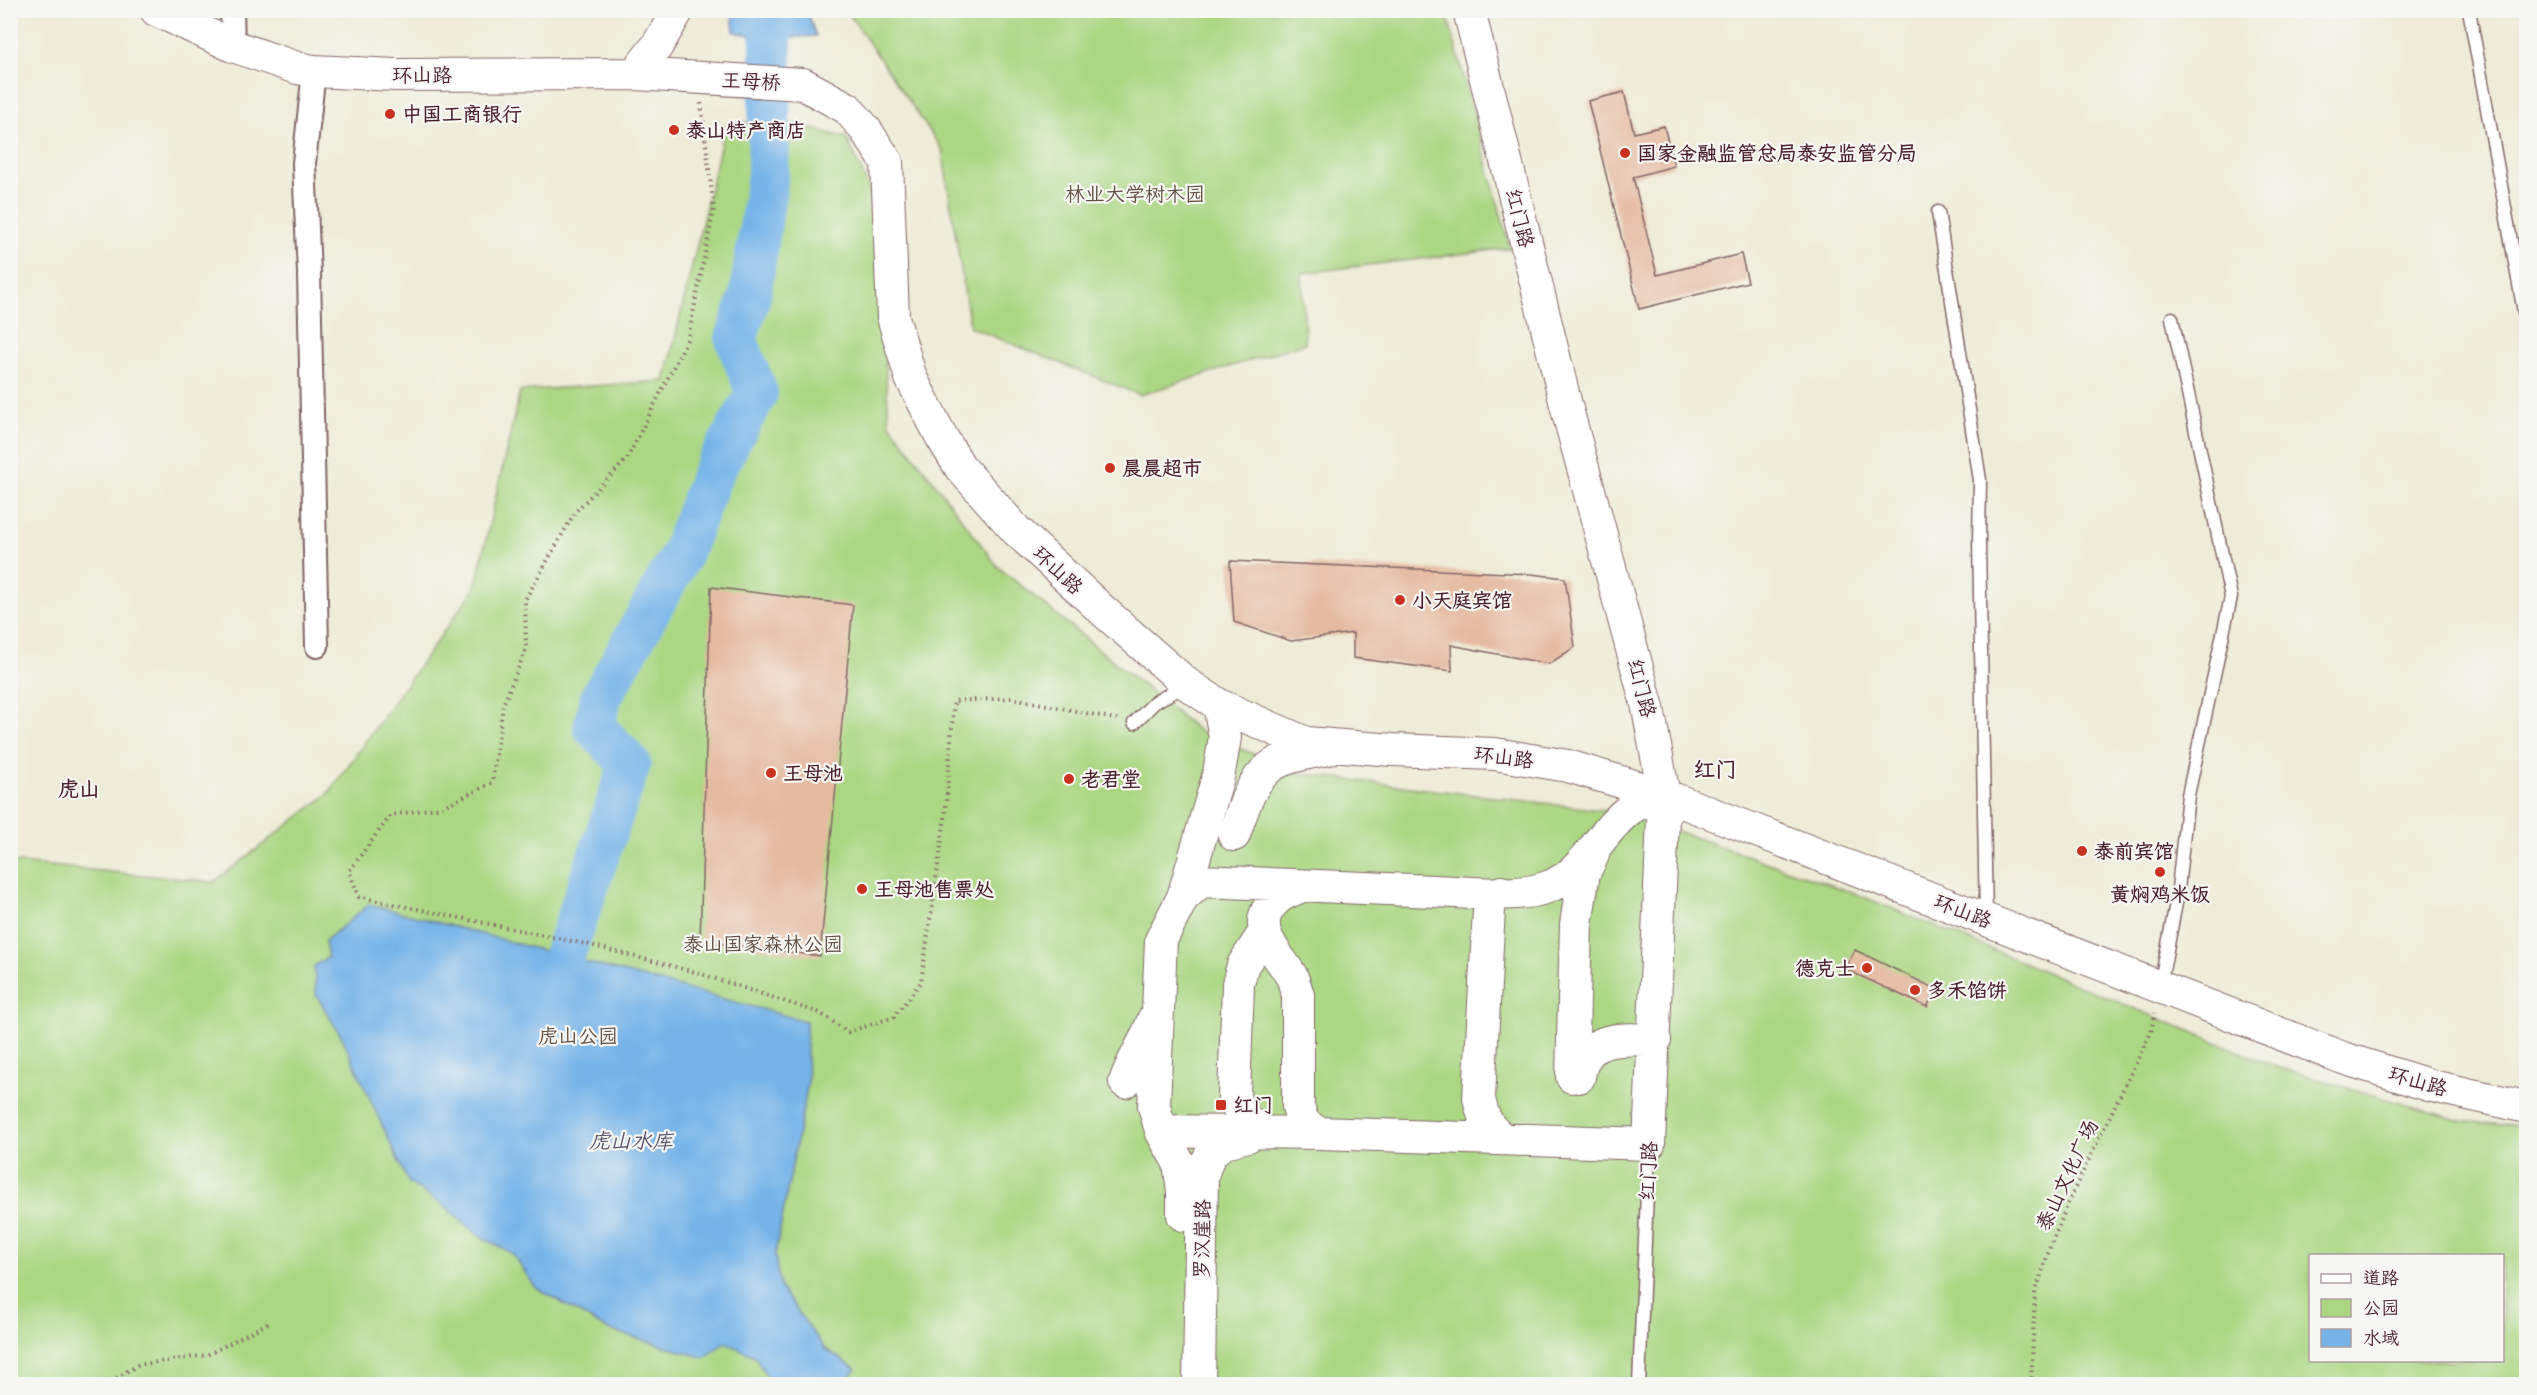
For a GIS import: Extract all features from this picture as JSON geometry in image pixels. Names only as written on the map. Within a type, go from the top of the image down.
[{"type":"street","name":"环山路","points":[[156,10],[233,46],[297,68],[314,71],[395,75],[635,74],[699,79]]},
{"type":"street","points":[[232,10],[233,46]]},
{"type":"street","points":[[635,74],[657,46],[678,10]]},
{"type":"street","name":"红门路","points":[[1469,10],[1567,409],[1648,708],[1664,795],[1649,1144]]},
{"type":"street","points":[[314,71],[304,163],[309,273],[317,646]]},
{"type":"street","name":"王母桥","points":[[699,79],[803,84]]},
{"type":"street","name":"环山路","points":[[803,84],[847,108],[865,129],[887,162],[893,317],[911,378],[960,467],[1016,530],[1101,609],[1187,684],[1219,705],[1306,743],[1495,754],[1568,766],[1664,795],[2343,1058],[2432,1086],[2526,1107]]},
{"type":"street","points":[[1125,1082],[1130,1065],[1148,1034],[1158,1002],[1161,940],[1183,897],[1219,773],[1225,736],[1219,705]]},
{"type":"street","points":[[1234,835],[1243,809],[1257,782],[1273,765],[1289,758],[1341,746]]},
{"type":"street","points":[[1655,1040],[1607,1041],[1594,1047],[1584,1056],[1575,1077],[1579,891],[1584,873],[1611,827],[1631,808],[1664,795]]},
{"type":"street","points":[[1183,897],[1201,881],[1529,892],[1548,887],[1567,877],[1599,844]]},
{"type":"street","points":[[1302,886],[1277,899],[1265,916],[1264,933],[1292,978],[1299,995],[1298,1107],[1304,1124],[1319,1133]]},
{"type":"street","points":[[1501,892],[1491,900],[1489,909],[1479,1098],[1482,1117],[1489,1129],[1503,1139]]},
{"type":"street","points":[[1264,933],[1243,965],[1238,984],[1234,1097],[1239,1113],[1247,1122],[1264,1132]]},
{"type":"street","name":"罗汉崖路","points":[[1158,1002],[1154,1106],[1161,1131],[1179,1163],[1183,1191],[1182,1384]]},
{"type":"street","points":[[1161,1131],[1319,1133],[1649,1144]]},
{"type":"street","name":"罗汉崖路","points":[[1199,1384],[1202,1177],[1206,1161],[1223,1142],[1264,1132]]},
{"type":"lane","points":[[2469,10],[2526,323]]},
{"type":"lane","points":[[1938,212],[1980,480],[1979,541],[1986,921]]},
{"type":"lane","points":[[2160,986],[2177,898],[2188,795],[2231,597],[2172,318]]},
{"type":"lane","points":[[1134,723],[1155,702],[1187,684]]},
{"type":"lane","name":"红门路","points":[[1639,1384],[1649,1144]]},
{"type":"path","points":[[699,79],[704,144],[714,209],[688,338],[627,459],[575,512],[525,600],[526,649],[503,705],[492,783],[442,807],[391,815],[349,871],[359,897],[586,944],[695,972],[820,1013],[848,1032],[894,1017],[921,982],[945,818],[954,701],[1012,698],[1134,723]]},
{"type":"path","name":"泰山文化广场","points":[[2031,1384],[2035,1294],[2051,1244],[2074,1190],[2151,1032],[2160,986]]},
{"type":"path","points":[[106,1384],[138,1365],[207,1354],[268,1323]]},
{"type":"green space","name":"林业大学树木园","points":[[847,11],[1446,11],[1510,248],[1302,273],[1305,343],[1140,395],[970,327],[942,149]]},
{"type":"green space","name":"泰山国家森林公园","points":[[770,118],[847,138],[875,203],[889,423],[998,567],[1200,732],[1302,774],[1625,813],[1854,893],[2277,1067],[2462,1121],[2526,1127],[2526,1384],[11,1384],[10,862],[214,882],[328,794],[475,588],[520,391],[665,381],[725,126]]},
{"type":"water","points":[[732,11],[807,11],[816,36],[771,39],[734,32]]},
{"type":"water","name":"虎山水库","points":[[369,904],[806,1021],[808,1083],[775,1255],[780,1287],[825,1349],[856,1369],[843,1384],[771,1384],[755,1356],[725,1342],[704,1358],[606,1329],[535,1287],[513,1254],[478,1235],[446,1207],[408,1182],[342,1037],[316,995],[314,966],[328,957],[325,941]]},
{"type":"building","points":[[1624,92],[1634,133],[1664,126],[1674,166],[1633,177],[1657,275],[1741,254],[1748,282],[1639,309],[1588,101]]},
{"type":"building","name":"小天庭宾馆","points":[[1230,561],[1531,574],[1565,578],[1575,647],[1549,664],[1451,645],[1452,671],[1353,658],[1353,633],[1291,641],[1234,622]]},
{"type":"building","name":"王母池","points":[[711,587],[853,605],[820,956],[700,941]]},
{"type":"building","points":[[1855,950],[1936,989],[1927,1007],[1845,969]]},
{"type":"waterway","points":[[564,956],[630,764],[594,727],[601,697],[681,555],[713,472],[757,393],[736,339],[750,296],[768,174],[771,39]]},
{"type":"place","name":"中国工商银行","points":[[390,114]]},
{"type":"place","name":"泰山特产商店","points":[[674,130]]},
{"type":"place","name":"国家金融监管总局泰安监管分局","points":[[1625,153]]},
{"type":"place","name":"晨晨超市","points":[[1110,468]]},
{"type":"place","name":"小天庭宾馆","points":[[1400,600]]},
{"type":"place","name":"王母池","points":[[771,773]]},
{"type":"place","name":"老君堂","points":[[1069,779]]},
{"type":"place","name":"泰前宾馆","points":[[2082,851]]},
{"type":"place","name":"黄焖鸡米饭","points":[[2160,872]]},
{"type":"place","name":"王母池售票处","points":[[862,889]]},
{"type":"place","name":"德克士","points":[[1867,968]]},
{"type":"place","name":"多禾馅饼","points":[[1915,990]]},
{"type":"place","name":"红门","points":[[1221,1105]]},
{"type":"district","name":"红门","points":[[1715,769]]},
{"type":"district","name":"虎山","points":[[79,789]]},
{"type":"park label","name":"虎山公园","points":[[578,1036]]}]
